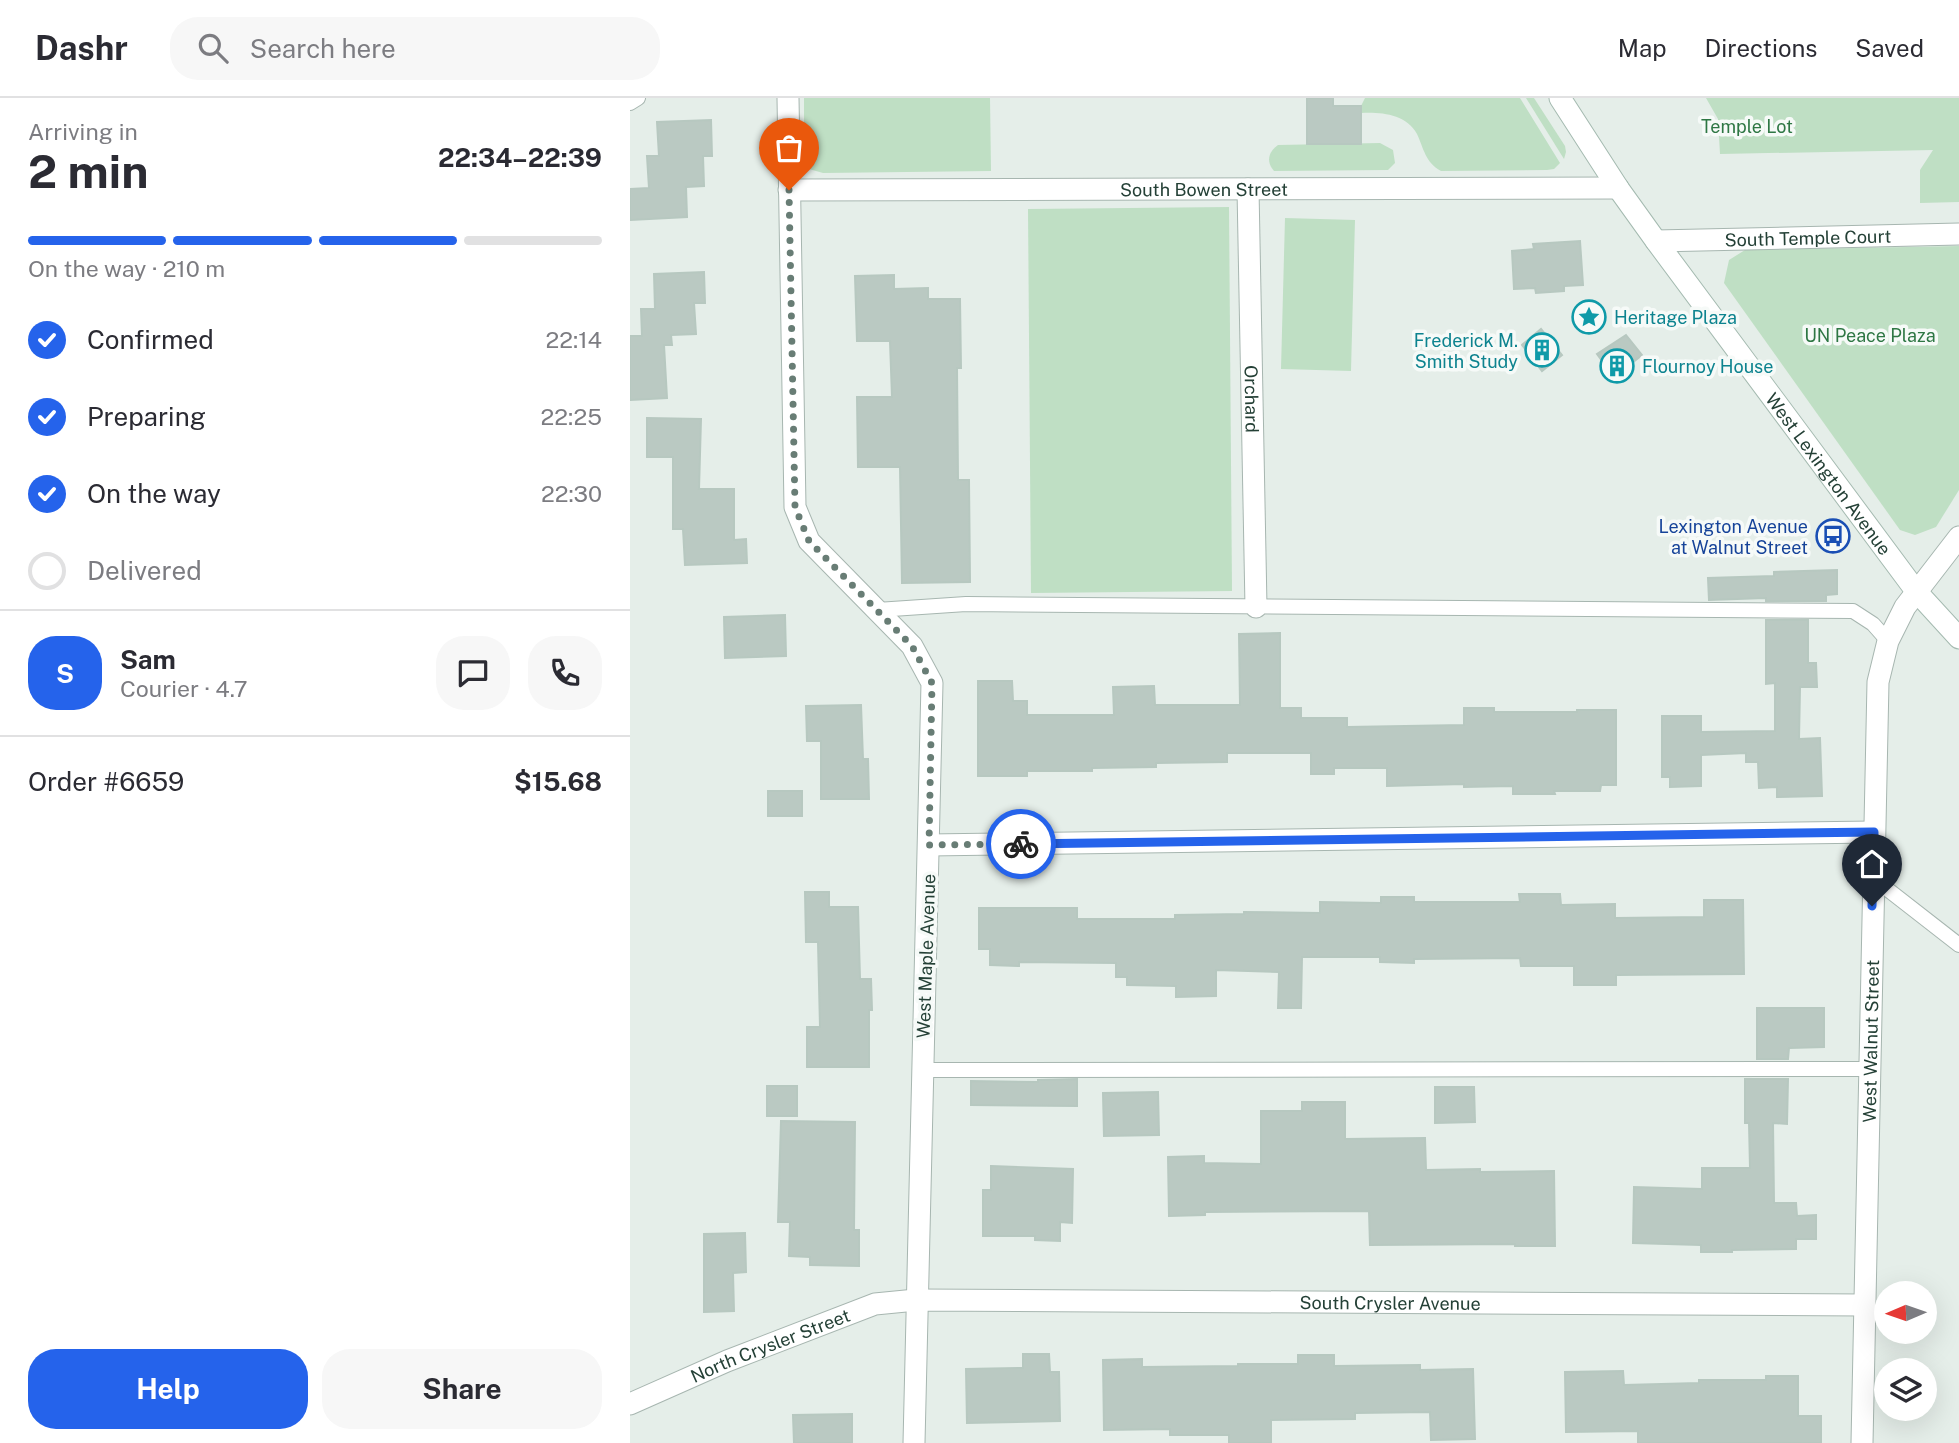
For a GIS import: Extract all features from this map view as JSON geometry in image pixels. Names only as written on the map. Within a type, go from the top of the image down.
[{"type":"street","name":"West Maple Avenue","points":[[788,98],[795,507],[809,541],[912,646],[932,683],[914,1443]]},
{"type":"street","name":"West Lexington Avenue","points":[[1560,98],[1656,241],[1916,591],[1959,638]]},
{"type":"street","name":"South Bowen Street","points":[[789,190],[1618,188]]},
{"type":"street","name":"Orchard","points":[[1248,189],[1256,607]]},
{"type":"street","name":"South Temple Court","points":[[1656,241],[1959,234]]},
{"type":"street","name":"West Walnut Street","points":[[1862,1443],[1878,682],[1888,641],[1905,607],[1959,537]]},
{"type":"street","points":[[929,845],[1874,832]]},
{"type":"street","name":"South Crysler Avenue","points":[[916,1300],[1864,1305]]},
{"type":"street","name":"North Crysler Street","points":[[630,1404],[727,1361],[876,1304],[916,1300]]},
{"type":"lane","points":[[630,103],[638,98]]},
{"type":"lane","points":[[877,610],[966,604],[1853,611],[1873,624],[1888,641]]},
{"type":"lane","points":[[1873,878],[1959,945]]},
{"type":"lane","points":[[923,1070],[1869,1069]]},
{"type":"green space","points":[[804,98],[990,98],[991,171],[823,173],[809,169],[804,160]]},
{"type":"green space","points":[[1365,98],[1520,98],[1560,163],[1554,169],[1547,170],[1441,171],[1428,159],[1417,134],[1406,122],[1385,114],[1361,113]]},
{"type":"green space","points":[[1526,98],[1534,98],[1565,146],[1564,159]]},
{"type":"green space","name":"Temple Lot","points":[[1706,98],[1959,98],[1959,202],[1920,203],[1920,170],[1933,150],[1720,154],[1718,119]]},
{"type":"green space","points":[[1380,143],[1393,150],[1395,163],[1388,170],[1274,171],[1269,161],[1272,151],[1278,145]]},
{"type":"green space","points":[[1229,207],[1232,591],[1031,593],[1028,209]]},
{"type":"green space","points":[[1285,218],[1355,220],[1351,371],[1281,369]]},
{"type":"green space","name":"UN Peace Plaza","points":[[1959,246],[1959,490],[1936,527],[1915,535],[1900,530],[1724,283],[1729,260],[1745,250]]},
{"type":"building","points":[[1307,98],[1333,98],[1333,106],[1361,106],[1361,144],[1307,144]]},
{"type":"building","points":[[711,120],[712,156],[703,156],[704,186],[686,187],[687,217],[630,220],[630,189],[649,188],[647,156],[659,156],[657,122]]},
{"type":"building","points":[[1580,241],[1583,285],[1564,286],[1564,291],[1536,293],[1535,288],[1514,289],[1512,251],[1534,249],[1533,244]]},
{"type":"building","points":[[704,272],[705,303],[694,303],[696,334],[671,335],[672,345],[664,345],[667,398],[630,400],[630,336],[642,336],[641,309],[655,309],[654,274]]},
{"type":"building","points":[[894,275],[894,289],[928,288],[928,299],[960,299],[961,368],[957,368],[958,480],[969,480],[970,582],[902,583],[900,467],[858,467],[857,397],[892,397],[890,341],[857,341],[855,276]]},
{"type":"building","name":"Frederick M. Smith Study","points":[[1541,329],[1562,355],[1542,371],[1522,345]]},
{"type":"building","name":"Flournoy House","points":[[1626,335],[1642,355],[1614,377],[1597,354]]},
{"type":"building","points":[[647,418],[701,419],[699,489],[734,489],[734,540],[746,539],[747,563],[685,565],[683,529],[673,529],[673,457],[647,457]]},
{"type":"building","points":[[1837,570],[1837,594],[1826,595],[1826,601],[1766,601],[1766,598],[1709,600],[1708,578]]},
{"type":"building","points":[[785,615],[786,656],[725,658],[724,617]]},
{"type":"building","points":[[1766,620],[1808,620],[1808,663],[1816,663],[1817,687],[1800,687],[1799,739],[1820,738],[1822,796],[1777,797],[1777,787],[1759,788],[1758,762],[1746,762],[1746,753],[1701,755],[1701,786],[1670,787],[1670,777],[1662,777],[1662,716],[1701,716],[1701,732],[1775,731],[1775,683],[1766,684]]},
{"type":"building","points":[[1280,633],[1280,708],[1301,708],[1301,718],[1347,718],[1347,727],[1464,725],[1464,708],[1494,708],[1494,712],[1616,710],[1616,785],[1601,785],[1600,791],[1554,791],[1555,794],[1513,794],[1513,786],[1387,786],[1387,768],[1334,768],[1334,774],[1311,774],[1311,753],[1227,753],[1227,762],[1156,763],[1156,767],[1027,771],[1027,776],[978,776],[978,681],[1012,681],[1013,701],[1027,701],[1027,715],[1114,715],[1113,687],[1154,686],[1155,705],[1240,705],[1239,634]]},
{"type":"building","points":[[861,705],[863,759],[868,759],[869,799],[821,799],[821,741],[807,741],[806,706]]},
{"type":"building","points":[[768,791],[802,791],[802,816],[768,816]]},
{"type":"building","points":[[805,892],[829,892],[829,907],[858,907],[860,979],[871,979],[869,1067],[807,1067],[807,1027],[820,1027],[818,942],[806,942]]},
{"type":"building","points":[[1519,894],[1560,894],[1561,905],[1615,904],[1615,918],[1704,917],[1704,900],[1743,900],[1744,974],[1616,975],[1616,985],[1574,985],[1574,966],[1521,966],[1520,958],[1414,959],[1414,963],[1380,962],[1380,957],[1302,957],[1301,1008],[1278,1008],[1279,972],[1216,970],[1216,996],[1176,997],[1176,986],[1127,985],[1127,977],[1116,977],[1116,963],[1019,962],[1019,966],[990,965],[990,949],[979,949],[979,908],[1077,908],[1077,919],[1175,919],[1175,915],[1244,912],[1320,913],[1320,902],[1381,903],[1381,897],[1414,897],[1414,902],[1520,902]]},
{"type":"building","points":[[1757,1008],[1824,1008],[1824,1047],[1789,1048],[1788,1059],[1757,1059]]},
{"type":"building","points":[[1077,1079],[1077,1106],[971,1105],[971,1081],[1038,1082]]},
{"type":"building","points":[[1745,1079],[1788,1079],[1787,1124],[1773,1123],[1774,1203],[1796,1203],[1797,1216],[1816,1215],[1816,1239],[1796,1239],[1796,1249],[1732,1252],[1701,1252],[1701,1245],[1633,1243],[1634,1187],[1702,1189],[1702,1168],[1750,1168],[1749,1123],[1745,1123]]},
{"type":"building","points":[[767,1086],[797,1086],[797,1116],[767,1116]]},
{"type":"building","points":[[1435,1087],[1474,1087],[1475,1122],[1435,1123]]},
{"type":"building","points":[[1158,1092],[1159,1135],[1104,1136],[1103,1093]]},
{"type":"building","points":[[1302,1102],[1345,1102],[1345,1139],[1425,1138],[1426,1170],[1554,1171],[1555,1246],[1370,1245],[1369,1211],[1205,1212],[1205,1215],[1169,1216],[1168,1157],[1204,1156],[1204,1163],[1261,1164],[1261,1111],[1302,1111]]},
{"type":"building","points":[[781,1121],[855,1122],[854,1230],[859,1230],[859,1266],[810,1265],[810,1257],[789,1256],[790,1222],[778,1222]]},
{"type":"building","points":[[991,1166],[1073,1169],[1072,1223],[1060,1222],[1060,1241],[1035,1240],[1035,1236],[983,1236],[983,1190],[991,1190]]},
{"type":"building","points":[[745,1233],[746,1272],[733,1273],[734,1311],[704,1312],[704,1234]]},
{"type":"building","points":[[1023,1354],[1049,1354],[1050,1372],[1059,1372],[1060,1421],[967,1423],[966,1369],[1023,1368]]},
{"type":"building","points":[[1298,1355],[1334,1355],[1334,1366],[1420,1365],[1420,1370],[1473,1369],[1475,1439],[1431,1440],[1430,1412],[1355,1413],[1355,1419],[1271,1420],[1271,1443],[1229,1443],[1229,1435],[1170,1435],[1170,1429],[1104,1430],[1103,1360],[1142,1359],[1142,1367],[1238,1366],[1298,1364]]},
{"type":"building","points":[[1623,1371],[1624,1385],[1699,1383],[1699,1380],[1766,1380],[1766,1376],[1798,1376],[1798,1416],[1821,1416],[1821,1443],[1638,1443],[1638,1431],[1566,1432],[1565,1372]]},
{"type":"building","points":[[852,1414],[852,1443],[794,1443],[793,1415]]},
{"type":"way so far","points":[[789,190],[795,507],[809,541],[912,646],[932,683],[929,845],[1021,844]]},
{"type":"place","name":"Heritage Plaza","points":[[1589,317]]},
{"type":"place","name":"Frederick M. Smith Study","points":[[1542,350]]},
{"type":"place","name":"Flournoy House","points":[[1617,366]]},
{"type":"place","name":"Lexington Avenue at Walnut Street","points":[[1833,536]]},
{"type":"route","points":[[1021,844],[1874,832],[1872,906]]}]
